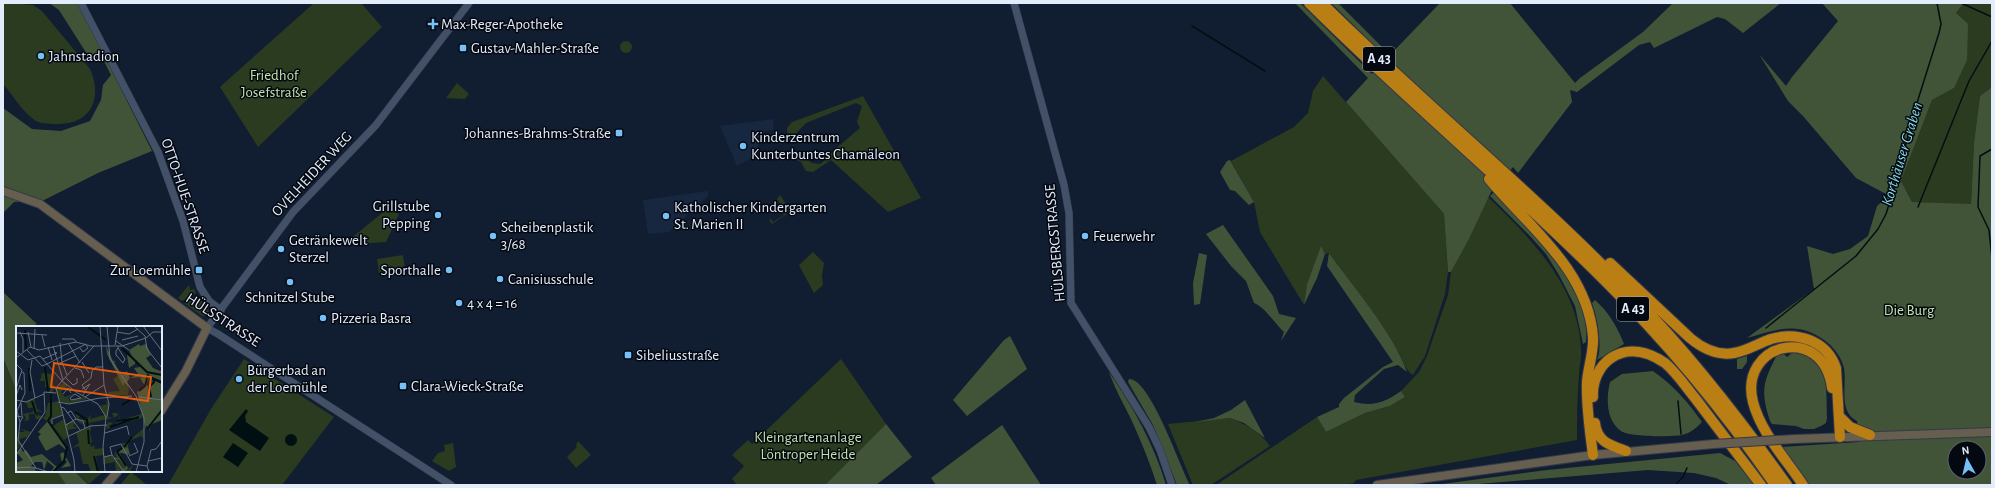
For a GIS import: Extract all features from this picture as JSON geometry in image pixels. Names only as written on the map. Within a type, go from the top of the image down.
[{"type":"highway","name":"A 43","points":[[1309,3],[1364,58],[1571,247],[1649,326],[1719,409],[1775,485]]},
{"type":"highway","name":"A 43","points":[[1322,3],[1366,47],[1567,230],[1635,298],[1680,347],[1742,424],[1787,485]]},
{"type":"highway","points":[[1469,154],[1559,257],[1584,299],[1593,338],[1587,398],[1596,455]]},
{"type":"highway","points":[[1567,230],[1587,243],[1700,346],[1720,353],[1734,353],[1771,340],[1789,337],[1805,338],[1818,344],[1833,360],[1836,368],[1839,416],[1837,437]]},
{"type":"highway","points":[[1803,485],[1767,434],[1755,410],[1752,400],[1752,383],[1757,366],[1763,358],[1778,349],[1795,346],[1806,349],[1822,361],[1831,379],[1837,437]]},
{"type":"highway","points":[[1596,455],[1596,433],[1592,394],[1595,379],[1601,367],[1611,358],[1623,352],[1636,351],[1651,355],[1666,364],[1685,386],[1761,485]]},
{"type":"highway","points":[[1839,416],[1850,427],[1870,435]]},
{"type":"highway","points":[[1596,433],[1610,445],[1626,452]]},
{"type":"main road","name":"HÜLSSTRASSE","points":[[3,191],[40,204],[207,328]]},
{"type":"main road","name":"OVELHEIDER WEG","points":[[162,409],[186,371],[207,328]]},
{"type":"main road","points":[[1377,485],[1596,455],[1714,444],[1870,435],[1992,432]]},
{"type":"main road","points":[[106,485],[117,472]]},
{"type":"street","name":"OTTO-HUE-STRASSE","points":[[80,3],[158,152],[183,221],[200,287],[209,300],[220,310]]},
{"type":"street","name":"OVELHEIDER WEG","points":[[207,328],[293,212],[376,126],[469,3]]},
{"type":"street","name":"HÜLSBERGSTRASSE","points":[[1014,3],[1064,185],[1068,213],[1071,303],[1150,427],[1172,485]]},
{"type":"street","name":"HÜLSSTRASSE","points":[[207,328],[451,485]]},
{"type":"shaded area","name":"Kinderzentrum Kunterbuntes Chamäleon","points":[[773,119],[774,130],[762,131],[762,137],[757,137],[759,154],[737,166],[720,126]]},
{"type":"shaded area","name":"Katholischer Kindergarten St. Marien II","points":[[708,191],[708,196],[669,232],[648,234],[643,200]]},
{"type":"shaded area","points":[[246,409],[248,411],[245,416],[246,422],[269,438],[260,451],[229,430]]},
{"type":"shaded area","points":[[289,434],[293,434],[297,440],[293,446],[289,446],[285,442],[285,438]]},
{"type":"shaded area","points":[[233,443],[248,453],[238,467],[223,457]]},
{"type":"green space","points":[[49,3],[78,3],[152,151],[98,173],[40,202],[14,202],[3,213],[3,108],[32,129],[61,131],[90,121],[101,100],[103,85],[111,75],[104,61],[87,54],[59,10]]},
{"type":"green space","name":"Friedhof Josefstraße","points":[[314,3],[361,3],[382,27],[258,147],[220,87]]},
{"type":"green space","points":[[1295,3],[1300,3],[1372,74],[1387,58],[1331,3],[1338,3],[1390,55],[1440,3],[1510,3],[1575,83],[1643,32],[1673,3],[1781,3],[1743,33],[1725,19],[1717,17],[1654,48],[1650,42],[1639,45],[1577,92],[1570,90],[1572,102],[1518,173],[1513,167],[1491,192],[1468,241],[1451,272],[1448,272],[1444,214],[1346,102],[1368,78]]},
{"type":"green space","name":"Die Burg","points":[[1822,3],[1964,3],[1956,13],[1968,24],[1967,60],[1954,88],[1932,100],[1901,181],[1912,202],[1971,204],[1974,143],[1980,96],[1992,87],[1992,485],[1807,485],[1781,447],[1859,442],[1857,421],[1851,417],[1845,405],[1845,375],[1843,364],[1831,345],[1808,331],[1789,328],[1747,338],[1814,289],[1807,246],[1833,254],[1850,249],[1868,236],[1877,206],[1888,195],[1856,178],[1803,116],[1788,101],[1759,54],[1786,86],[1838,21]]},
{"type":"green space","points":[[1964,3],[1992,3],[1992,87],[1980,96],[1974,143],[1971,205],[1912,202],[1901,181],[1932,100],[1954,88],[1956,13]]},
{"type":"green space","name":"Jahnstadion","points":[[3,4],[33,5],[42,11],[90,69],[94,80],[95,90],[91,108],[86,115],[69,123],[57,124],[36,121],[22,109],[3,84]]},
{"type":"green space","points":[[624,41],[628,41],[632,47],[628,53],[624,53],[620,49],[620,45]]},
{"type":"green space","points":[[1323,76],[1444,214],[1448,272],[1445,294],[1425,356],[1413,375],[1406,368],[1398,352],[1329,253],[1325,254],[1321,247],[1307,284],[1304,305],[1260,232],[1254,202],[1231,161],[1294,127],[1308,113],[1313,91]]},
{"type":"green space","points":[[457,83],[469,94],[465,99],[446,98]]},
{"type":"green space","points":[[863,96],[921,198],[888,212],[831,160],[813,172],[806,171],[801,162],[795,159],[801,154],[812,163],[820,164],[828,158],[833,151],[860,128],[857,122],[862,106],[856,103],[806,123],[788,142],[787,128],[792,122]]},
{"type":"green space","points":[[1230,160],[1254,202],[1249,205],[1235,191],[1230,190],[1220,172],[1227,161]]},
{"type":"green space","points":[[1493,193],[1499,196],[1544,244],[1570,281],[1580,301],[1585,321],[1586,342],[1583,344],[1575,306],[1559,275],[1546,254],[1490,196]]},
{"type":"green space","points":[[780,195],[791,211],[772,224],[769,220],[771,219],[773,222],[784,215],[782,211],[784,210],[777,199]]},
{"type":"green space","points":[[1488,197],[1520,229],[1550,265],[1562,284],[1572,305],[1578,326],[1581,352],[1577,440],[1356,480],[1354,483],[1342,485],[1216,485],[1317,417],[1326,432],[1365,413],[1390,406],[1405,397],[1401,391],[1419,372],[1427,356],[1448,295],[1451,272],[1468,241]]},
{"type":"green space","points":[[387,209],[399,214],[386,242],[353,244],[349,240]]},
{"type":"green space","points":[[1223,225],[1273,296],[1279,314],[1296,318],[1281,341],[1284,332],[1266,311],[1254,303],[1246,281],[1231,266],[1206,234]]},
{"type":"green space","points":[[1321,246],[1325,254],[1317,278],[1304,305],[1307,284]]},
{"type":"green space","points":[[813,252],[824,263],[822,276],[823,285],[814,293],[799,265]]},
{"type":"green space","points":[[1199,253],[1207,255],[1200,304],[1194,305],[1193,283]]},
{"type":"green space","points":[[1329,253],[1393,342],[1407,372],[1398,365],[1384,369],[1355,395],[1354,402],[1373,404],[1384,401],[1401,391],[1405,397],[1390,406],[1365,413],[1326,432],[1317,417],[1339,407],[1339,404],[1344,398],[1383,367],[1393,362],[1327,266]]},
{"type":"green space","points":[[403,255],[405,269],[379,273],[377,259]]},
{"type":"green space","points":[[189,285],[190,290],[194,289],[196,293],[182,301],[178,298]]},
{"type":"green space","points":[[3,292],[37,324],[32,326],[16,326],[16,390],[3,358]]},
{"type":"green space","points":[[197,295],[209,311],[206,316],[202,316],[184,303]]},
{"type":"green space","points":[[1595,300],[1612,320],[1624,344],[1597,360],[1599,355],[1599,340],[1596,316],[1592,303]]},
{"type":"green space","points":[[1010,336],[1027,369],[967,416],[953,400],[1004,340]]},
{"type":"green space","points":[[1782,352],[1787,357],[1791,353],[1807,356],[1820,368],[1825,383],[1827,400],[1826,423],[1821,426],[1814,429],[1804,429],[1796,426],[1772,424],[1770,421],[1764,394],[1766,379],[1778,353]]},
{"type":"green space","points":[[1747,356],[1747,362],[1742,369],[1737,369],[1737,359]]},
{"type":"green space","points":[[3,359],[16,390],[16,472],[58,472],[66,485],[3,485]]},
{"type":"green space","points":[[244,359],[334,417],[282,485],[168,485],[211,409]]},
{"type":"green space","name":"Kleingartenanlage Löntroper Heide","points":[[841,359],[886,424],[825,485],[737,485],[732,479],[744,466],[732,455],[748,440],[752,444]]},
{"type":"green space","points":[[1653,371],[1680,394],[1702,422],[1691,432],[1682,435],[1669,436],[1632,434],[1621,431],[1612,421],[1608,409],[1610,382],[1622,374]]},
{"type":"green space","points":[[1109,372],[1142,426],[1149,440],[1166,485],[1157,485],[1131,419],[1116,390]]},
{"type":"green space","points":[[1129,379],[1137,383],[1155,407],[1190,485],[1177,485],[1153,425],[1128,382]]},
{"type":"green space","points":[[1245,400],[1265,438],[1244,423],[1230,418],[1195,422],[1214,418],[1231,410]]},
{"type":"green space","points":[[1230,418],[1252,429],[1270,446],[1211,485],[1193,485],[1168,424]]},
{"type":"green space","points":[[886,424],[912,457],[876,485],[825,485]]},
{"type":"green space","points":[[1002,425],[1041,485],[936,485],[931,478]]},
{"type":"green space","points":[[578,441],[591,455],[576,468],[567,457],[577,447],[576,445]]},
{"type":"green space","points":[[453,443],[456,467],[449,471],[432,461],[438,453],[445,451],[444,445]]},
{"type":"green space","points":[[1720,453],[1735,461],[1755,485],[1731,485],[1716,478],[1694,473],[1648,470],[1466,485],[1435,485],[1547,470]]},
{"type":"green space","points":[[58,472],[75,472],[89,485],[66,485]]},
{"type":"green space","points":[[75,472],[103,472],[89,484]]},
{"type":"green space","points":[[131,472],[147,485],[120,485]]},
{"type":"waterway","name":"Korthäuser Graben","points":[[1766,328],[1856,256],[1878,229],[1886,214],[1916,106],[1939,33],[1941,24],[1937,3]]},
{"type":"waterway","points":[[1961,3],[1992,17]]},
{"type":"waterway","points":[[1192,26],[1265,71]]},
{"type":"waterway","points":[[1918,207],[1969,81],[1992,41]]},
{"type":"waterway","points":[[1992,149],[1980,156],[1978,207],[1989,230],[1992,259]]},
{"type":"waterway","name":"Korthäuser Graben","points":[[1678,401],[1681,434]]},
{"type":"waterway","name":"Korthäuser Graben","points":[[1675,485],[1683,477],[1687,468]]},
{"type":"place","name":"Max-Reger-Apotheke","points":[[433,24]]},
{"type":"place","name":"Gustav-Mahler-Straße","points":[[463,48]]},
{"type":"place","name":"Jahnstadion","points":[[41,56]]},
{"type":"place","name":"Johannes-Brahms-Straße","points":[[619,133]]},
{"type":"place","name":"Kinderzentrum Kunterbuntes Chamäleon","points":[[743,146]]},
{"type":"place","name":"Grillstube Pepping","points":[[438,215]]},
{"type":"place","name":"Katholischer Kindergarten St. Marien II","points":[[666,216]]},
{"type":"place","name":"Scheibenplastik 3/68","points":[[493,236]]},
{"type":"place","name":"Feuerwehr","points":[[1085,236]]},
{"type":"place","name":"Getränkewelt Sterzel","points":[[281,249]]},
{"type":"place","name":"Zur Loemühle","points":[[199,270]]},
{"type":"place","name":"Sporthalle","points":[[449,270]]},
{"type":"place","name":"Canisiusschule","points":[[500,279]]},
{"type":"place","name":"Schnitzel Stube","points":[[290,282]]},
{"type":"place","name":"4 x 4 = 16","points":[[459,303]]},
{"type":"place","name":"Pizzeria Basra","points":[[323,318]]},
{"type":"place","name":"Sibeliusstraße","points":[[628,355]]},
{"type":"place","name":"Bürgerbad an der Loemühle","points":[[239,379]]},
{"type":"place","name":"Clara-Wieck-Straße","points":[[403,386]]}]
